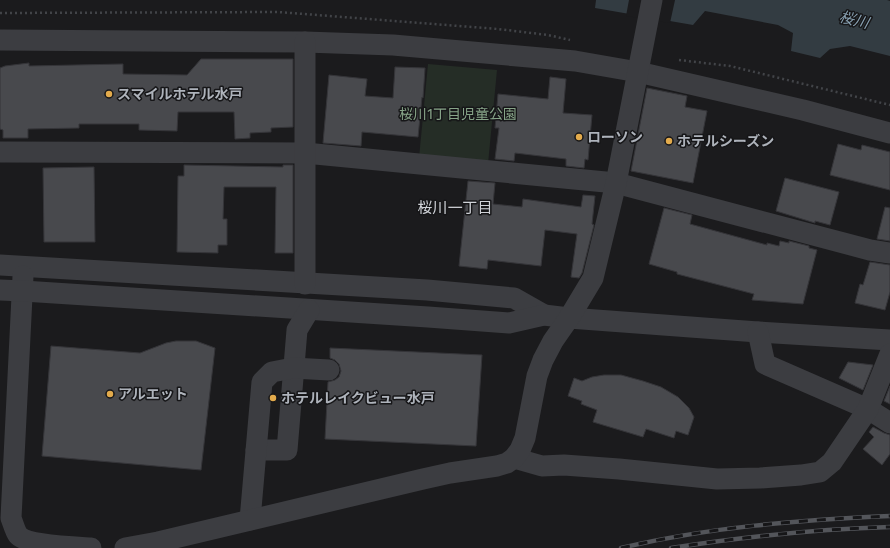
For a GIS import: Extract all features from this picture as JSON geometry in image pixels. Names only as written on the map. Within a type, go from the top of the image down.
[{"type":"street","points":[[125,548],[158,542],[450,473],[497,466],[507,463],[514,458],[520,450],[525,438],[537,376],[543,360],[553,341],[570,318],[593,278],[616,183],[652,0]]},
{"type":"street","points":[[0,40],[305,42],[393,45],[575,61],[638,72],[803,110],[890,133]]},
{"type":"street","points":[[305,42],[305,284]]},
{"type":"street","points":[[0,152],[305,153],[616,183],[870,250],[890,253]]},
{"type":"street","points":[[0,265],[427,290],[514,298],[544,315]]},
{"type":"street","points":[[24,266],[6,517],[18,535],[27,540],[57,545],[91,548]]},
{"type":"street","points":[[0,290],[509,323],[544,315],[758,332],[890,340]]},
{"type":"street","points":[[256,450],[287,450],[297,330],[309,310]]},
{"type":"street","points":[[758,332],[765,364],[868,410],[890,423]]},
{"type":"street","points":[[514,458],[542,466],[564,465],[619,469],[717,479],[802,475],[820,472],[832,462],[868,410],[890,354]]},
{"type":"street","points":[[250,520],[262,382],[272,372],[293,368],[329,370]]},
{"type":"path","points":[[0,13],[278,12],[498,29],[548,35],[571,40]]},
{"type":"path","points":[[672,59],[730,66],[890,105]]},
{"type":"green space","name":"桜川1丁目児童公園","points":[[428,64],[497,70],[488,164],[419,158]]},
{"type":"water","name":"桜川","points":[[596,0],[887,0],[890,1],[890,56],[850,46],[830,49],[820,58],[791,51],[793,33],[778,25],[705,11],[693,25],[595,8]]},
{"type":"pier","points":[[629,0],[675,0],[670,23],[626,16]]},
{"type":"building","points":[[201,59],[293,59],[293,127],[271,128],[271,132],[250,133],[250,138],[235,139],[234,112],[178,112],[177,131],[139,130],[139,124],[79,124],[79,128],[28,129],[28,138],[3,138],[3,130],[0,129],[0,68],[5,66],[29,63],[29,66],[123,64],[123,74],[187,75]]},
{"type":"building","points":[[395,67],[425,68],[418,137],[362,132],[361,146],[323,143],[329,75],[367,79],[365,96],[393,98]]},
{"type":"building","points":[[550,77],[566,79],[563,113],[592,115],[588,160],[585,159],[584,168],[566,166],[566,159],[515,153],[514,161],[495,159],[499,128],[495,128],[498,94],[548,99]]},
{"type":"building","name":"ホテルシーズン","points":[[647,88],[687,96],[685,107],[707,111],[693,183],[631,171]]},
{"type":"building","points":[[838,144],[861,150],[862,145],[890,152],[890,190],[830,175]]},
{"type":"building","points":[[184,165],[283,167],[283,165],[293,165],[293,253],[275,253],[276,187],[224,187],[223,219],[227,219],[227,245],[218,245],[218,253],[177,252],[178,176],[184,176]]},
{"type":"building","points":[[94,167],[95,242],[44,242],[43,168]]},
{"type":"building","points":[[785,178],[839,192],[830,225],[815,221],[815,223],[776,211]]},
{"type":"building","points":[[468,181],[495,183],[493,204],[522,207],[523,199],[581,207],[583,195],[595,196],[592,224],[594,225],[582,273],[579,278],[571,277],[577,234],[545,230],[541,266],[488,260],[487,269],[459,266]]},
{"type":"building","points":[[885,207],[890,208],[890,241],[877,239]]},
{"type":"building","points":[[664,208],[692,215],[690,224],[767,245],[767,243],[779,246],[780,241],[789,243],[789,241],[809,246],[809,248],[817,250],[803,304],[752,300],[754,294],[677,274],[677,272],[649,264]]},
{"type":"building","points":[[870,262],[890,265],[890,292],[885,310],[855,303],[860,284],[863,285]]},
{"type":"building","points":[[176,341],[196,341],[215,348],[201,470],[42,456],[51,346],[140,353],[166,343]]},
{"type":"building","points":[[330,348],[482,355],[476,446],[325,439],[328,382],[339,377],[341,371],[339,364],[330,358]]},
{"type":"building","points":[[848,362],[873,365],[863,390],[839,378]]},
{"type":"building","points":[[621,375],[643,381],[661,387],[678,397],[689,408],[694,417],[688,435],[676,431],[674,438],[646,429],[643,437],[593,422],[597,410],[581,404],[582,401],[568,396],[574,378],[582,381],[592,377]]},
{"type":"building","points":[[890,386],[890,404],[884,401]]},
{"type":"building","points":[[873,427],[890,435],[890,454],[882,465],[863,449],[874,437],[869,432]]},
{"type":"railway","points":[[621,548],[721,530],[789,522],[890,516]]},
{"type":"railway","points":[[671,548],[780,534],[890,527]]},
{"type":"place","name":"スマイルホテル水戸","points":[[109,94]]},
{"type":"place","name":"ローソン","points":[[579,137]]},
{"type":"place","name":"ホテルシーズン","points":[[669,141]]},
{"type":"place","name":"アルエット","points":[[110,394]]},
{"type":"place","name":"ホテルレイクビュー水戸","points":[[273,398]]},
{"type":"district","name":"桜川一丁目","points":[[455,208]]}]
